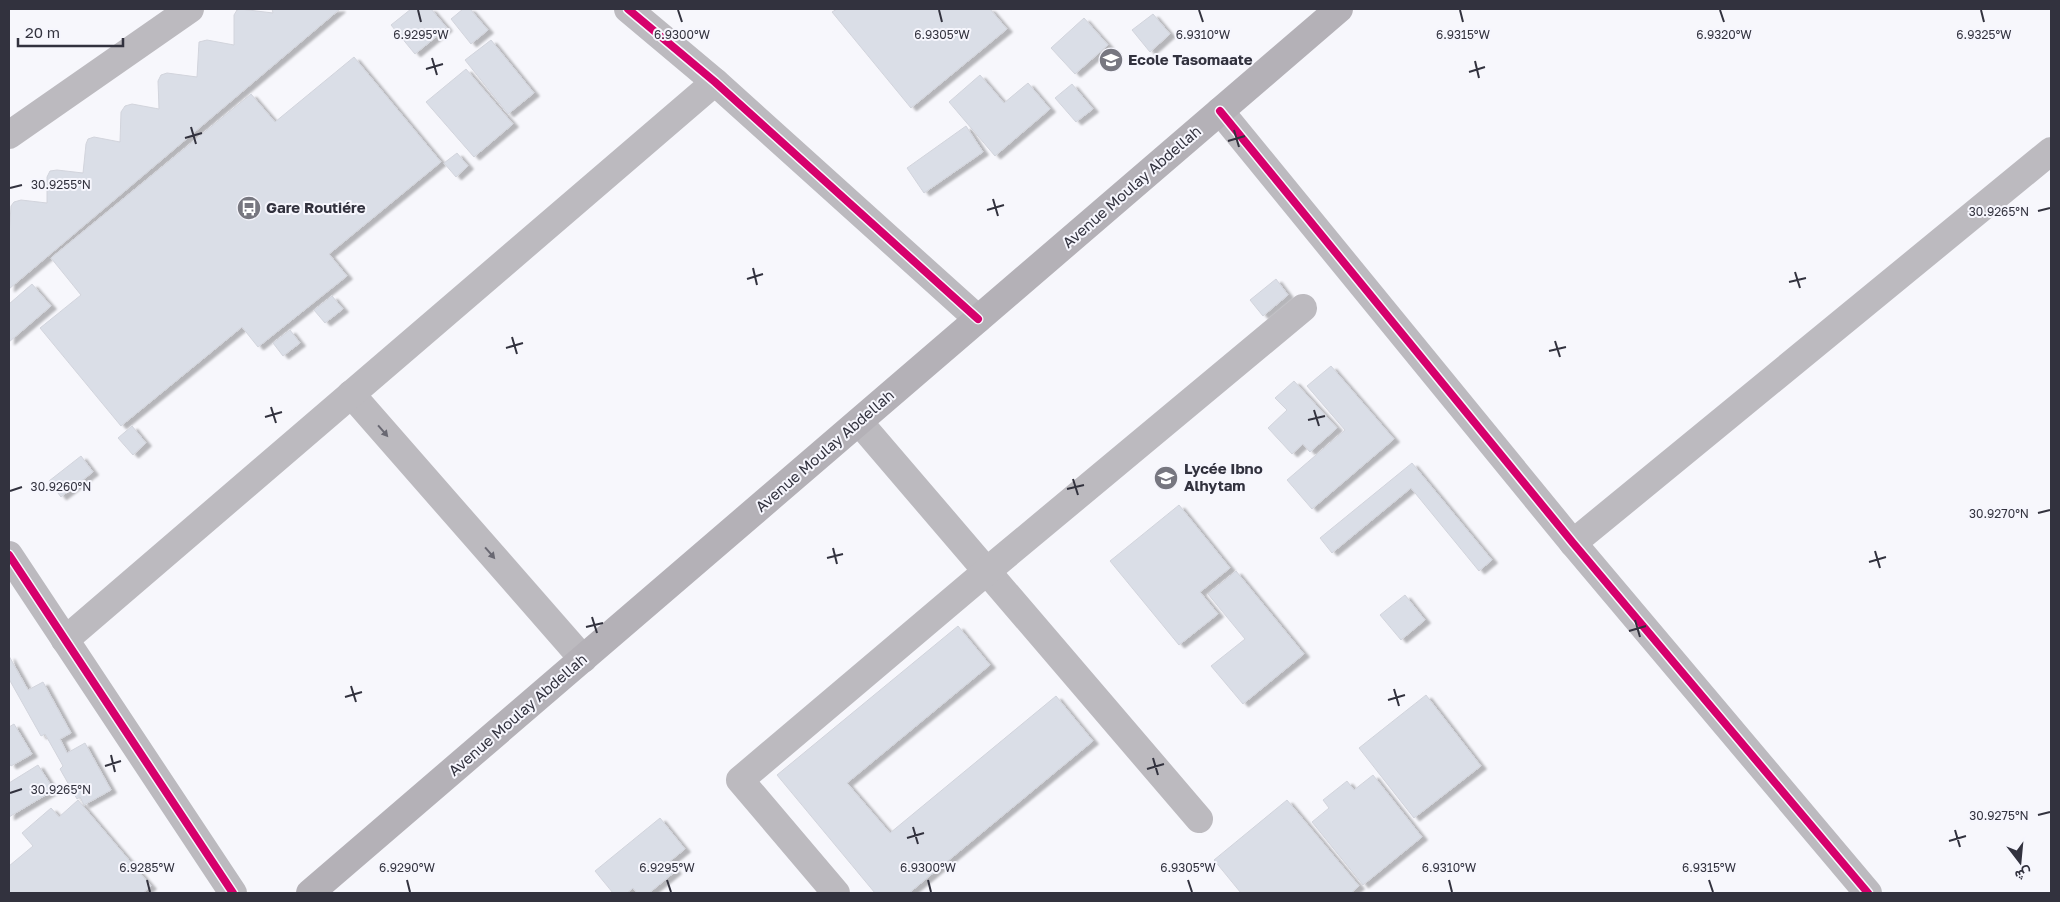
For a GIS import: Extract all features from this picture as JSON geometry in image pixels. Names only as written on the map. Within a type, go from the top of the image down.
[{"type":"main road","name":"Avenue Moulay Abdellah","points":[[310,893],[1339,9]]},
{"type":"street","points":[[9,135],[190,9]]},
{"type":"street","points":[[628,9],[715,82],[978,319]]},
{"type":"street","points":[[65,640],[715,82]]},
{"type":"street","points":[[1220,111],[1573,543],[1868,893]]},
{"type":"street","points":[[1573,543],[2051,151]]},
{"type":"street","points":[[836,893],[740,780],[1302,308]]},
{"type":"street","points":[[351,394],[583,659]]},
{"type":"street","points":[[859,422],[1199,818]]},
{"type":"street","points":[[9,554],[233,893]]},
{"type":"building","points":[[240,9],[273,13],[272,9],[340,9],[9,289],[9,235],[11,206],[14,202],[21,200],[47,203],[47,177],[50,171],[83,173],[88,139],[94,137],[120,142],[121,112],[125,106],[132,104],[159,109],[158,81],[161,75],[167,73],[197,77],[199,42],[207,40],[234,45],[234,15]]},
{"type":"building","points":[[411,9],[431,9],[447,28],[415,54],[391,25]]},
{"type":"building","points":[[463,9],[470,9],[488,30],[471,44],[451,19]]},
{"type":"building","points":[[837,9],[990,9],[1007,29],[911,108],[832,12]]},
{"type":"building","points":[[1153,14],[1170,34],[1150,52],[1132,30]]},
{"type":"building","points":[[1084,18],[1108,45],[1075,74],[1051,48]]},
{"type":"building","points":[[491,40],[534,93],[508,114],[465,60]]},
{"type":"building","name":"Gare Routiére","points":[[354,57],[441,162],[329,254],[347,276],[258,347],[242,327],[121,426],[40,328],[81,295],[51,258],[251,94],[275,122]]},
{"type":"building","points":[[466,69],[513,124],[474,157],[426,102]]},
{"type":"building","points":[[980,75],[1004,103],[1028,83],[1050,109],[995,156],[949,102]]},
{"type":"building","points":[[1072,84],[1093,109],[1076,122],[1055,98]]},
{"type":"building","points":[[966,126],[983,152],[924,193],[907,168]]},
{"type":"building","points":[[457,153],[468,166],[456,177],[444,163]]},
{"type":"building","points":[[1276,279],[1288,295],[1263,316],[1250,300]]},
{"type":"building","points":[[32,284],[51,306],[9,342],[9,304]]},
{"type":"building","points":[[332,296],[343,309],[325,323],[314,310]]},
{"type":"building","points":[[290,330],[300,343],[283,356],[273,343]]},
{"type":"building","points":[[1331,366],[1394,439],[1312,509],[1287,480],[1345,430],[1307,386]]},
{"type":"building","points":[[1294,381],[1337,428],[1310,452],[1303,444],[1292,454],[1268,428],[1287,410],[1275,398]]},
{"type":"building","points":[[132,426],[146,443],[133,455],[118,438]]},
{"type":"building","points":[[81,456],[93,472],[61,497],[49,481]]},
{"type":"building","points":[[1412,463],[1492,560],[1479,571],[1411,488],[1332,553],[1320,538]]},
{"type":"building","points":[[1179,505],[1230,568],[1200,592],[1218,614],[1179,645],[1110,561]]},
{"type":"building","points":[[1236,571],[1304,654],[1243,704],[1211,666],[1245,639],[1208,594]]},
{"type":"building","points":[[1405,595],[1425,620],[1401,640],[1380,615]]},
{"type":"building","points":[[958,626],[990,665],[847,783],[890,833],[1056,696],[1093,741],[909,893],[875,893],[777,775]]},
{"type":"building","points":[[9,656],[28,690],[43,682],[71,733],[60,739],[67,753],[85,743],[111,790],[84,805],[80,797],[77,799],[60,769],[63,766],[45,734],[41,736],[9,679]]},
{"type":"building","points":[[1426,695],[1481,766],[1414,818],[1359,748]]},
{"type":"building","points":[[14,724],[32,754],[11,766],[9,763],[9,727]]},
{"type":"building","points":[[38,765],[54,790],[9,817],[9,783]]},
{"type":"building","points":[[1373,775],[1422,837],[1363,885],[1312,822],[1329,808],[1323,800],[1347,781],[1354,790]]},
{"type":"building","points":[[78,800],[151,886],[143,893],[9,893],[9,866],[33,846],[22,833],[51,808],[59,817]]},
{"type":"building","points":[[1287,800],[1359,886],[1351,893],[1241,893],[1214,860]]},
{"type":"building","points":[[660,818],[685,849],[669,862],[676,871],[649,893],[637,893],[633,888],[627,893],[613,893],[595,871]]},
{"type":"cycle path","points":[[628,9],[715,82],[978,319]]},
{"type":"cycle path","points":[[1220,111],[1573,543],[1868,893]]},
{"type":"cycle path","points":[[9,555],[233,893]]},
{"type":"place","name":"Ecole Tasomaate","points":[[1111,60]]},
{"type":"place","name":"Gare Routiére","points":[[249,208]]},
{"type":"place","name":"Lycée Ibno Alhytam","points":[[1166,478]]}]
